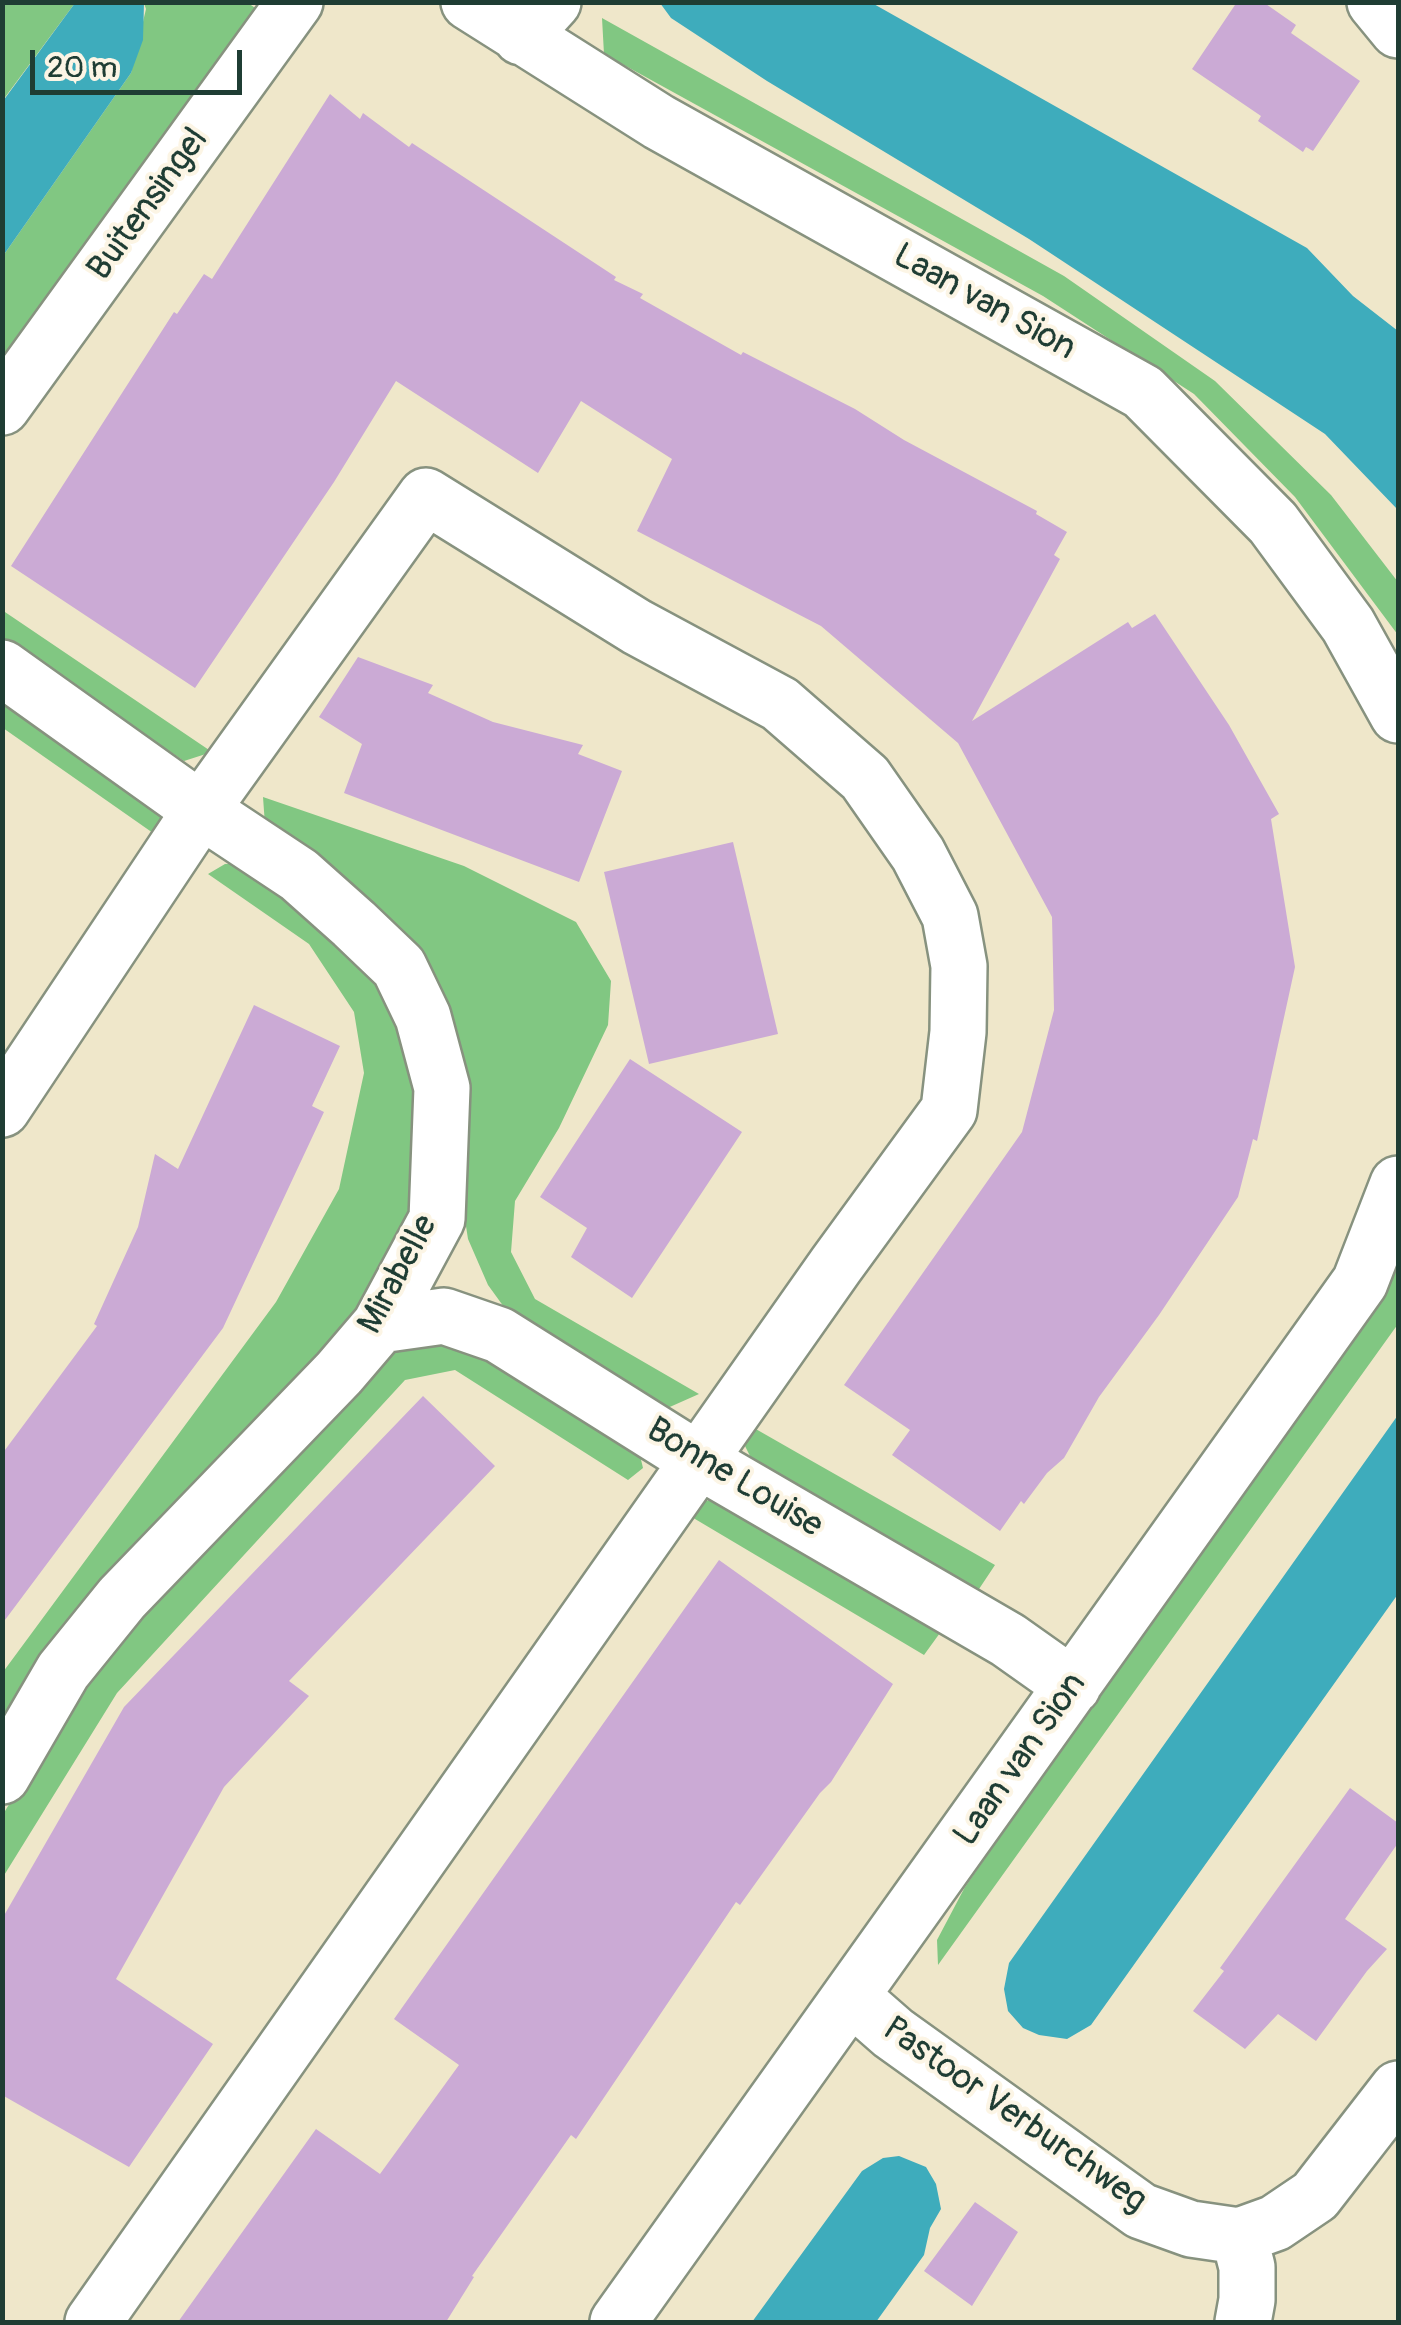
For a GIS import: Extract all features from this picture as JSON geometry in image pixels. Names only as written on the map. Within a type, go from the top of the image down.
[{"type":"street","name":"Buitensingel","points":[[2,406],[295,2]]},
{"type":"street","name":"Laan van Sion","points":[[468,2],[537,20],[659,122],[1143,392],[1273,524],[1348,625],[1398,715]]},
{"type":"street","points":[[1375,2],[1398,30]]},
{"type":"street","points":[[2,1109],[201,810],[426,496],[637,628],[780,704],[865,778],[918,854],[950,916],[959,966],[958,1032],[950,1110],[698,1460],[93,2322]]},
{"type":"street","name":"Mirabelle","points":[[2,668],[299,875],[354,924],[399,967],[423,1017],[442,1088],[437,1219],[380,1324],[339,1372],[122,1598],[63,1671],[2,1776]]},
{"type":"street","name":"Laan van Sion","points":[[618,2322],[853,1998],[1360,1282],[1398,1184]]},
{"type":"street","name":"Bonne Louise","points":[[380,1324],[444,1316],[499,1335],[698,1460],[1008,1640],[1073,1686]]},
{"type":"street","name":"Pastoor Verburchweg","points":[[853,1998],[893,2033],[1141,2211],[1191,2229],[1239,2236]]},
{"type":"street","points":[[1243,2322],[1247,2268],[1239,2236],[1276,2222],[1315,2196],[1398,2089]]},
{"type":"green space","points":[[3,3],[75,3],[3,100]]},
{"type":"green space","points":[[144,3],[248,3],[261,12],[3,372],[3,256],[131,73],[146,9]]},
{"type":"green space","points":[[602,18],[1064,276],[1215,381],[1331,495],[1398,582],[1398,635],[1295,497],[1194,394],[1043,296],[604,54]]},
{"type":"green space","points":[[2,610],[212,752],[184,761],[3,639]]},
{"type":"green space","points":[[2,702],[154,805],[162,820],[153,833],[3,728]]},
{"type":"green space","points":[[263,797],[464,866],[576,922],[611,981],[608,1025],[559,1128],[515,1201],[511,1252],[535,1299],[699,1394],[663,1410],[509,1314],[488,1285],[468,1239],[461,1194],[459,1074],[265,825]]},
{"type":"green space","points":[[247,863],[377,968],[414,1038],[422,1200],[393,1271],[3,1744],[3,1672],[276,1302],[339,1189],[364,1073],[354,1012],[309,944],[208,874],[225,864]]},
{"type":"green space","points":[[1398,1258],[1398,1324],[938,1965],[937,1940],[965,1887],[1378,1296]]},
{"type":"green space","points":[[445,1327],[637,1443],[643,1468],[628,1480],[455,1370],[405,1380],[117,1693],[3,1877],[2,1816],[98,1657],[397,1336]]},
{"type":"green space","points":[[754,1428],[995,1565],[975,1595],[757,1470],[745,1446]]},
{"type":"green space","points":[[729,1497],[945,1626],[924,1655],[690,1516],[705,1501]]},
{"type":"water","points":[[75,3],[144,3],[143,40],[131,73],[3,256],[3,101]]},
{"type":"water","points":[[660,3],[872,3],[1307,248],[1353,296],[1398,331],[1398,510],[1325,434],[1029,239],[767,81],[671,18]]},
{"type":"water","points":[[1398,1415],[1398,1594],[1091,2025],[1067,2039],[1023,2028],[1008,2011],[1004,1989],[1009,1963]]},
{"type":"water","points":[[899,2156],[926,2167],[936,2184],[941,2209],[930,2228],[924,2255],[876,2322],[752,2322],[862,2171],[883,2158]]},
{"type":"building","points":[[1237,2],[1263,2],[1296,25],[1291,33],[1360,81],[1313,151],[1306,147],[1303,152],[1258,121],[1261,116],[1192,69]]},
{"type":"building","points":[[330,94],[360,119],[363,113],[409,147],[412,143],[616,277],[614,280],[643,294],[640,298],[741,355],[743,352],[855,409],[904,440],[1037,511],[1036,514],[1067,532],[1054,555],[1060,559],[972,721],[1128,622],[1132,628],[1155,614],[1229,725],[1279,814],[1271,819],[1295,967],[1257,1141],[1253,1139],[1238,1197],[1099,1397],[1064,1458],[1024,1504],[1021,1501],[1000,1531],[892,1455],[910,1430],[844,1385],[1022,1132],[1054,1010],[1052,917],[958,743],[821,626],[637,531],[672,459],[581,401],[538,473],[396,381],[334,482],[195,688],[11,566],[174,312],[177,314],[204,274],[212,279]]},
{"type":"building","points":[[358,657],[433,685],[428,693],[493,722],[583,745],[578,754],[622,771],[579,882],[344,793],[362,744],[319,717]]},
{"type":"building","points":[[733,842],[778,1034],[649,1064],[604,872]]},
{"type":"building","points":[[254,1005],[340,1046],[312,1106],[324,1112],[223,1328],[2,1624],[2,1454],[97,1326],[94,1324],[138,1227],[155,1154],[178,1169]]},
{"type":"building","points":[[630,1059],[742,1132],[632,1298],[571,1257],[587,1228],[540,1197]]},
{"type":"building","points":[[423,1396],[495,1466],[289,1681],[309,1696],[224,1787],[116,1979],[213,2044],[129,2167],[2,2095],[2,1919],[124,1707]]},
{"type":"building","points":[[719,1560],[893,1684],[831,1782],[740,1905],[736,1902],[576,2139],[571,2135],[472,2276],[446,2322],[178,2322],[316,2129],[380,2174],[459,2065],[394,2019]]},
{"type":"building","points":[[1350,1788],[1398,1823],[1398,1843],[1345,1919],[1387,1949],[1316,2041],[1278,2014],[1245,2049],[1193,2011]]},
{"type":"building","points":[[975,2202],[1018,2232],[972,2306],[924,2271]]}]
